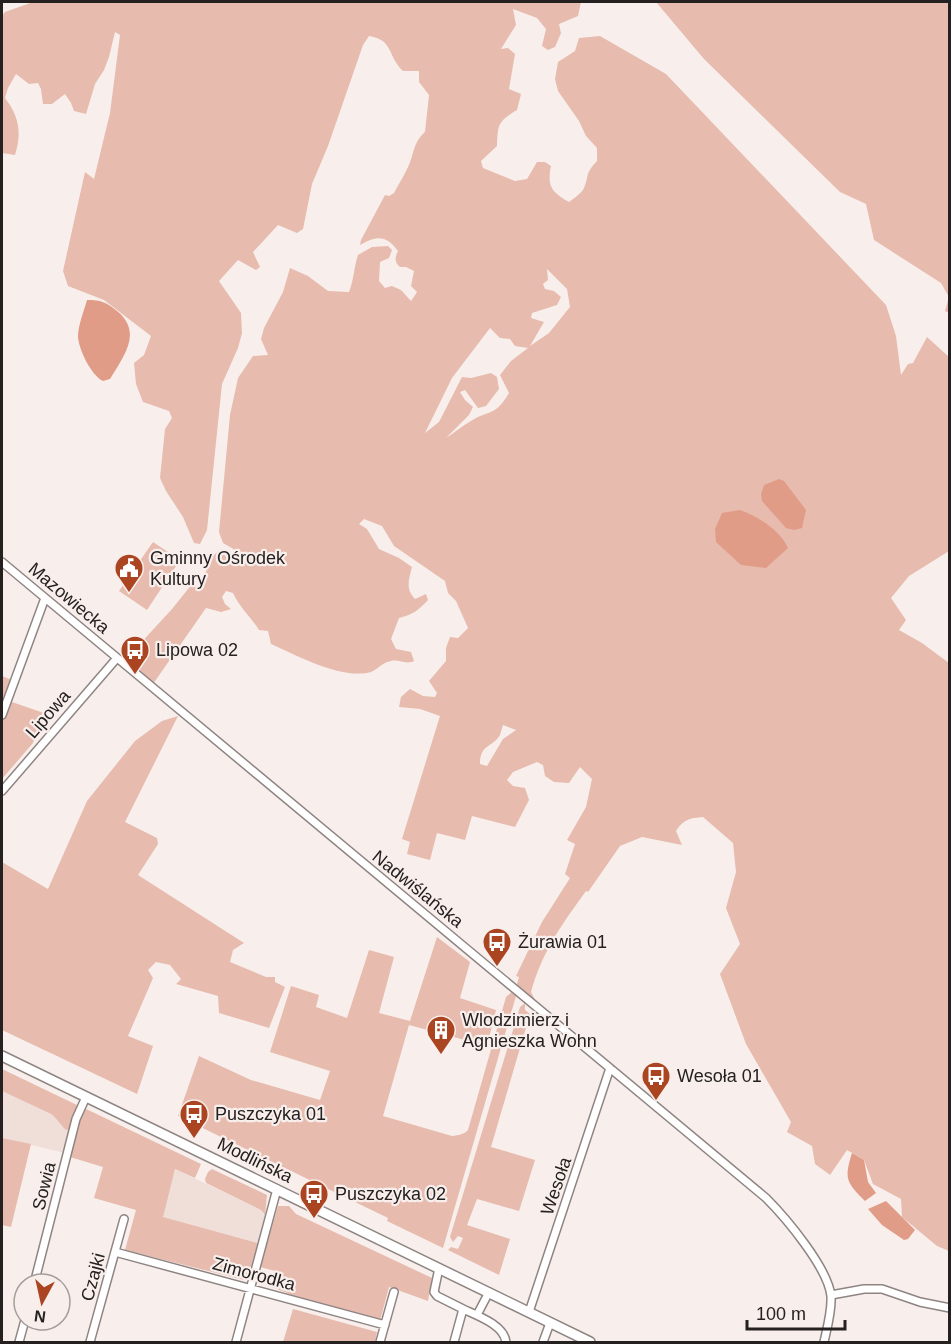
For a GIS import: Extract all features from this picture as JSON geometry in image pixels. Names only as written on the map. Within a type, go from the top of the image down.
[{"type":"main road","name":"Modlińska","points":[[2,1056],[590,1342]]},
{"type":"street","name":"Mazowiecka","points":[[2,562],[117,658]]},
{"type":"street","points":[[2,715],[45,598]]},
{"type":"street","name":"Lipowa","points":[[2,791],[117,658]]},
{"type":"street","name":"Nadwiślańska","points":[[117,658],[726,1164],[782,1215],[823,1271],[831,1295],[824,1342]]},
{"type":"street","name":"Wesoła","points":[[529,1312],[609,1068]]},
{"type":"street","name":"Sowia","points":[[37,1272],[76,1119],[86,1097]]},
{"type":"street","points":[[236,1342],[277,1189]]},
{"type":"street","name":"Czajki","points":[[90,1342],[124,1219]]},
{"type":"street","name":"Zimorodka","points":[[115,1252],[385,1325]]},
{"type":"street","points":[[439,1268],[434,1292],[436,1296],[499,1328],[506,1336],[506,1342]]},
{"type":"street","points":[[831,1295],[864,1289],[882,1289],[920,1302],[950,1308]]},
{"type":"street","points":[[380,1342],[394,1292]]},
{"type":"street","points":[[477,1315],[489,1292]]},
{"type":"street","points":[[454,1342],[463,1309]]},
{"type":"street","points":[[543,1342],[550,1323]]},
{"type":"shaded area","points":[[33,2],[581,2],[578,16],[559,24],[561,33],[555,47],[548,50],[542,46],[546,29],[537,18],[513,9],[516,25],[501,49],[508,48],[515,54],[509,89],[521,94],[517,110],[500,125],[497,146],[481,161],[483,168],[515,181],[527,179],[537,162],[545,162],[551,166],[550,184],[558,195],[569,202],[581,192],[589,172],[597,161],[597,148],[586,136],[579,121],[558,91],[555,79],[558,62],[575,51],[579,38],[600,36],[666,74],[886,305],[896,336],[901,375],[908,364],[913,363],[927,337],[949,357],[949,551],[909,576],[891,598],[906,620],[899,630],[922,643],[949,663],[949,1251],[937,1246],[902,1217],[901,1199],[873,1184],[864,1160],[847,1150],[830,1175],[815,1164],[812,1146],[787,1132],[791,1122],[746,1044],[720,974],[740,944],[726,908],[736,872],[733,843],[703,817],[688,820],[676,831],[682,845],[642,837],[620,846],[569,915],[541,964],[531,992],[535,1000],[547,1012],[518,987],[519,977],[516,976],[542,922],[570,878],[565,874],[575,844],[567,840],[586,807],[592,779],[580,767],[569,783],[554,782],[545,776],[543,765],[537,762],[513,772],[507,780],[513,786],[525,788],[529,800],[515,827],[472,816],[465,840],[437,833],[430,860],[407,854],[410,842],[402,839],[440,716],[420,709],[399,707],[401,697],[410,689],[423,696],[435,697],[437,693],[429,681],[446,661],[446,648],[450,637],[458,638],[468,628],[456,601],[448,593],[445,581],[394,546],[382,526],[364,519],[359,524],[367,529],[379,549],[412,567],[410,591],[415,599],[426,594],[428,600],[415,612],[399,618],[391,639],[396,649],[411,652],[414,661],[388,662],[371,672],[359,674],[320,666],[271,644],[268,631],[259,630],[233,593],[226,591],[222,597],[231,609],[221,612],[206,608],[153,684],[126,659],[192,584],[199,587],[213,556],[221,549],[229,562],[240,560],[242,554],[223,543],[219,532],[230,415],[238,378],[253,356],[268,355],[261,339],[264,328],[283,292],[290,268],[308,276],[328,291],[349,292],[358,255],[372,247],[388,246],[392,250],[389,258],[380,262],[379,281],[385,288],[392,286],[401,290],[411,301],[417,292],[411,286],[414,271],[398,265],[396,255],[398,251],[394,245],[385,239],[376,238],[360,245],[385,195],[389,196],[394,193],[408,167],[416,144],[425,132],[429,95],[419,82],[419,71],[403,71],[387,45],[369,36],[363,45],[328,146],[312,184],[303,229],[297,233],[278,225],[253,252],[260,267],[256,270],[238,260],[219,281],[241,313],[242,333],[222,384],[207,530],[200,544],[194,543],[183,517],[160,478],[165,429],[172,418],[169,411],[143,402],[136,384],[134,363],[144,355],[151,336],[104,300],[68,286],[63,271],[85,172],[94,179],[110,113],[120,35],[115,32],[109,57],[95,84],[86,114],[74,111],[65,94],[52,104],[43,104],[38,83],[29,84],[16,74],[5,98],[18,125],[17,147],[15,155],[2,153],[2,16],[5,12]],"holes":[[[547,269],[567,289],[570,307],[549,333],[530,346],[544,322],[531,318],[532,313],[557,305],[561,297],[554,291],[545,289],[543,284],[548,280]],[[490,328],[500,338],[510,339],[515,346],[528,348],[511,361],[500,375],[509,393],[500,406],[471,421],[446,438],[469,415],[473,407],[460,392],[465,390],[478,408],[486,406],[499,389],[497,377],[491,373],[471,378],[462,377],[439,422],[425,433],[452,378]],[[503,725],[516,730],[503,739],[487,766],[480,764],[484,749],[500,735]]]},
{"type":"shaded area","points":[[656,2],[949,2],[949,297],[941,283],[874,240],[866,204],[840,192],[704,59]]},
{"type":"shaded area","points":[[949,297],[949,313],[945,311]]},
{"type":"shaded area","points":[[87,300],[110,305],[125,319],[129,327],[130,336],[125,353],[110,379],[103,381],[90,368],[83,355],[78,337]]},
{"type":"shaded area","points":[[779,479],[784,481],[806,510],[802,528],[794,530],[786,528],[762,501],[761,494],[764,485]]},
{"type":"shaded area","points":[[740,510],[767,524],[780,535],[788,548],[766,568],[741,565],[716,542],[715,529],[722,513]]},
{"type":"shaded area","points":[[153,542],[180,560],[147,610],[119,591]]},
{"type":"shaded area","points":[[2,676],[12,680],[9,701],[44,713],[33,743],[2,779]]},
{"type":"shaded area","points":[[178,716],[125,822],[157,838],[158,844],[138,875],[244,943],[233,950],[230,962],[266,977],[275,977],[275,982],[285,987],[269,1028],[219,1013],[218,996],[176,984],[181,979],[170,965],[156,962],[148,970],[153,978],[128,1036],[153,1046],[137,1094],[2,1030],[2,862],[48,889],[87,801],[135,741],[162,721]]},
{"type":"shaded area","points":[[437,937],[470,962],[460,998],[496,1010],[487,1046],[409,1025],[383,1116],[452,1136],[463,1134],[468,1130],[506,997],[513,991],[516,996],[443,1248],[387,1221],[388,1218],[178,1116],[199,1056],[251,1080],[320,1100],[330,1071],[270,1052],[291,986],[319,995],[316,1007],[347,1018],[369,950],[394,957],[379,1013],[410,1021]]},
{"type":"shaded area","points":[[525,1003],[525,1010],[530,1014],[491,1147],[535,1160],[519,1211],[477,1199],[467,1225],[510,1239],[499,1275],[448,1250],[451,1247],[458,1249],[463,1238],[458,1236],[453,1242],[450,1237],[520,1007]]},
{"type":"shaded area","points":[[2,1069],[79,1106],[71,1128],[66,1130],[51,1114],[2,1091]]},
{"type":"shaded area","points":[[2,1091],[51,1114],[59,1119],[61,1126],[71,1128],[65,1153],[2,1138]]},
{"type":"shaded area","points":[[84,1108],[201,1164],[195,1178],[175,1169],[163,1217],[258,1243],[252,1264],[244,1280],[125,1250],[136,1210],[94,1198],[103,1167],[70,1157],[79,1118]]},
{"type":"shaded area","points":[[2,1138],[31,1144],[11,1227],[2,1225]]},
{"type":"shaded area","points":[[852,1153],[864,1160],[868,1182],[876,1193],[865,1201],[848,1180]]},
{"type":"shaded area","points":[[175,1169],[261,1210],[264,1215],[267,1214],[259,1243],[162,1217]]},
{"type":"shaded area","points":[[212,1169],[267,1195],[265,1215],[261,1210],[206,1183],[208,1172]]},
{"type":"shaded area","points":[[886,1201],[915,1230],[908,1239],[904,1240],[882,1225],[868,1209]]},
{"type":"shaded area","points":[[278,1206],[289,1206],[296,1214],[432,1278],[428,1301],[389,1287],[380,1321],[297,1297],[272,1287],[275,1271],[260,1267]]},
{"type":"shaded area","points":[[293,1309],[377,1332],[375,1342],[283,1342]]},
{"type":"place","name":"Gminny Ośrodek Kultury","points":[[129,594]]},
{"type":"place","name":"Lipowa 02","points":[[135,676]]},
{"type":"place","name":"Żurawia 01","points":[[497,968]]},
{"type":"place","name":"Wlodzimierz i Agnieszka Wohn","points":[[441,1056]]},
{"type":"place","name":"Wesoła 01","points":[[656,1102]]},
{"type":"place","name":"Puszczyka 01","points":[[194,1140]]},
{"type":"place","name":"Puszczyka 02","points":[[314,1220]]}]
